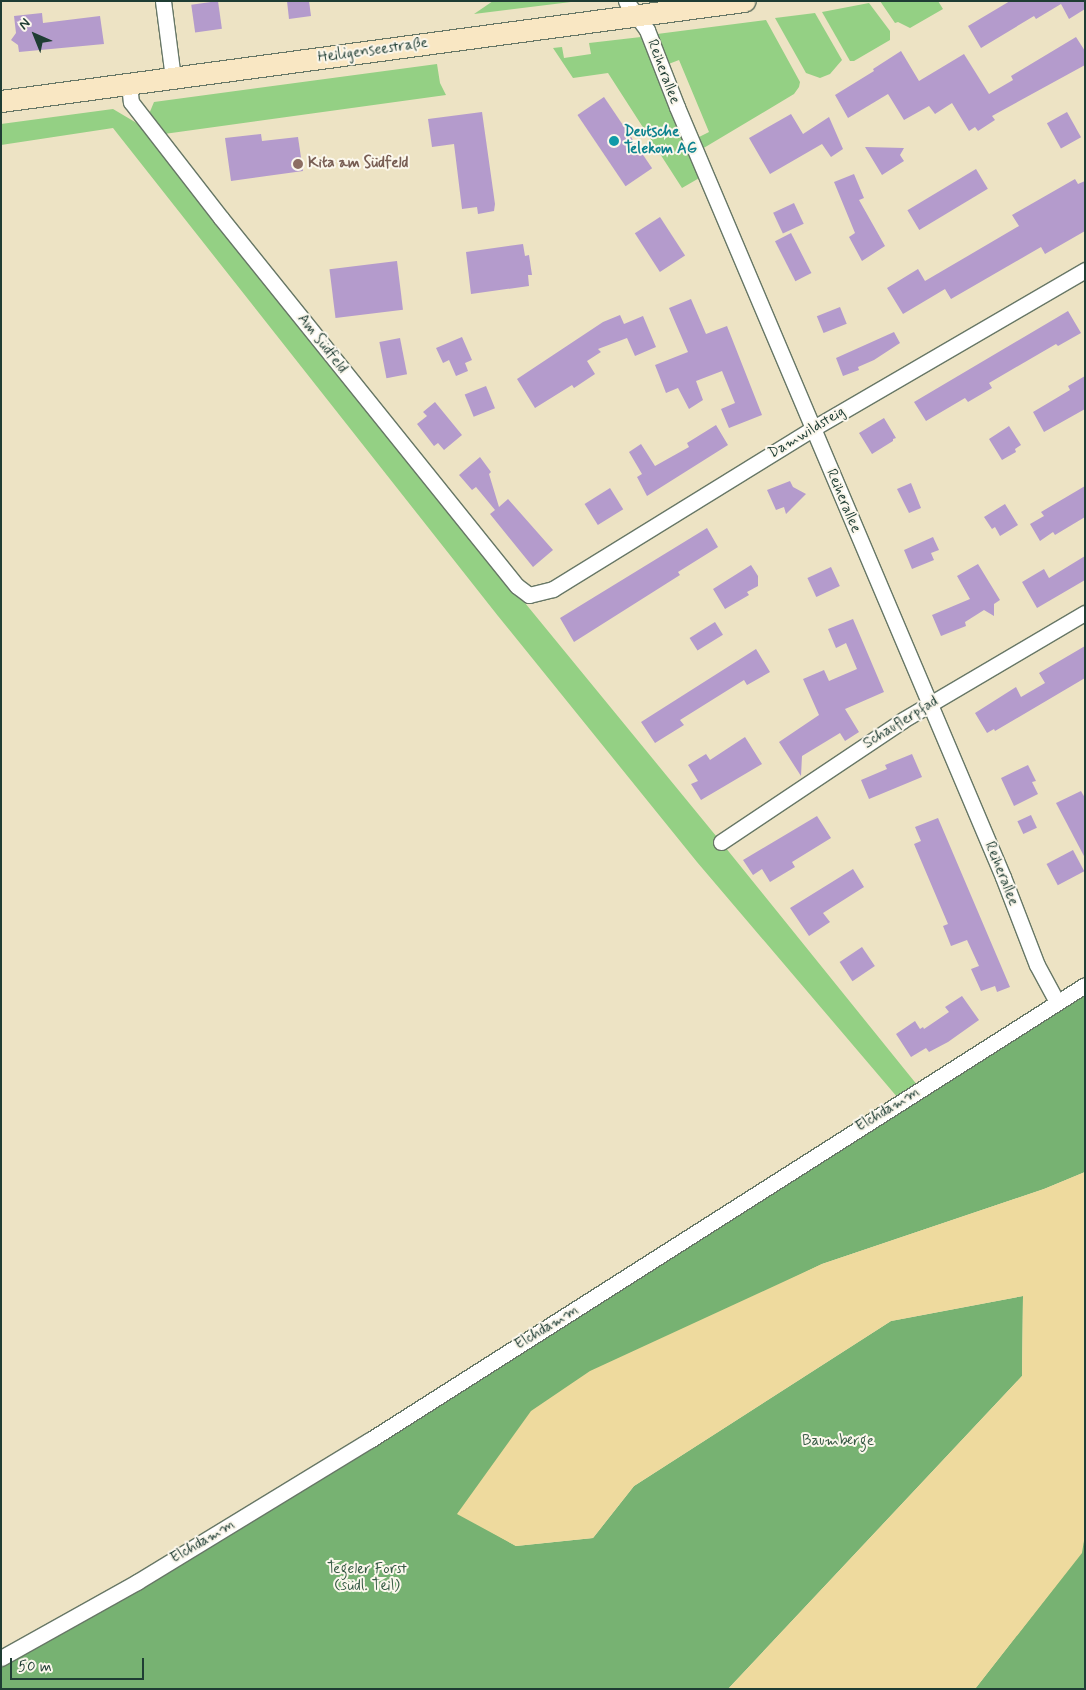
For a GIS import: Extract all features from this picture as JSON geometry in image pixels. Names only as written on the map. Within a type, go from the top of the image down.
[{"type":"main road","name":"Heiligenseestraße","points":[[1,101],[173,78],[631,9],[744,1]]},
{"type":"street","points":[[163,1],[173,78]]},
{"type":"street","name":"Reiherallee","points":[[631,9],[648,33],[677,107],[930,704],[1038,965],[1057,1002]]},
{"type":"street","name":"Am Südfeld","points":[[129,84],[131,102],[221,218],[517,586],[529,595]]},
{"type":"street","name":"Damwildsteig","points":[[529,595],[553,589],[812,429],[1085,270]]},
{"type":"street","name":"Schauflerpfad","points":[[721,842],[930,704],[1085,613]]},
{"type":"street","name":"Elchdamm","points":[[1,1658],[137,1582],[370,1440],[1085,985]]},
{"type":"green space","points":[[493,1],[579,1],[474,14]]},
{"type":"green space","points":[[880,1],[938,1],[943,9],[910,28],[898,22],[895,23]]},
{"type":"green space","points":[[869,3],[890,31],[890,40],[854,61],[850,61],[822,12]]},
{"type":"green space","points":[[815,13],[842,60],[830,74],[820,78],[806,73],[775,18]]},
{"type":"green space","points":[[766,20],[800,82],[799,87],[794,94],[702,149],[697,138],[709,132],[679,60],[666,65],[657,41],[657,34]]},
{"type":"green space","points":[[641,37],[701,177],[682,188],[608,73],[573,78],[553,48],[562,47],[564,58],[591,54],[589,43]]},
{"type":"green space","points":[[437,64],[440,83],[446,95],[164,134],[149,114],[154,102]]},
{"type":"green space","points":[[113,109],[140,125],[325,359],[721,842],[918,1086],[898,1098],[697,862],[498,616],[113,128],[1,145],[1,124]]},
{"type":"green space","name":"Tegeler Forst (südl. Teil)","points":[[1085,993],[1085,1172],[1044,1189],[822,1264],[750,1299],[458,1513],[516,1546],[593,1538],[634,1486],[891,1321],[1023,1296],[1022,1376],[728,1689],[1,1689],[1,1667],[76,1626],[224,1536]]},
{"type":"green space","points":[[1085,1534],[1085,1689],[975,1689],[1081,1553]]},
{"type":"sand","points":[[1085,1172],[1085,1534],[1082,1553],[975,1689],[728,1689],[1022,1376],[1023,1296],[891,1321],[634,1486],[593,1538],[516,1546],[457,1514],[531,1411],[590,1371],[822,1264],[1044,1189]]},
{"type":"building","points":[[218,1],[222,29],[195,32],[191,5]]},
{"type":"building","points":[[287,1],[309,1],[311,16],[289,19]]},
{"type":"building","points":[[1010,1],[1085,1],[1085,9],[1069,19],[1061,4],[1036,19],[1034,16],[981,48],[968,26]]},
{"type":"building","points":[[42,13],[43,23],[100,16],[104,44],[19,52],[18,45],[11,40],[16,33],[14,16]]},
{"type":"building","points":[[1076,37],[1085,51],[1085,65],[992,116],[995,120],[978,131],[975,127],[969,131],[952,103],[935,114],[929,106],[904,120],[888,94],[848,118],[835,95],[874,71],[873,69],[901,51],[919,81],[964,54],[989,94],[1013,80],[1011,76]]},
{"type":"building","name":"Deutsche Telekom AG","points":[[604,97],[652,168],[626,186],[577,115]]},
{"type":"building","points":[[482,112],[495,204],[494,211],[478,214],[477,207],[462,209],[454,144],[432,147],[428,119]]},
{"type":"building","points":[[1067,112],[1081,137],[1061,149],[1047,123]]},
{"type":"building","points":[[791,114],[803,134],[829,117],[843,149],[831,157],[822,144],[770,174],[749,138]]},
{"type":"building","points":[[261,134],[262,141],[298,137],[303,171],[231,181],[225,138]]},
{"type":"building","points":[[865,147],[904,148],[900,155],[904,161],[882,175]]},
{"type":"building","points":[[976,169],[988,189],[919,230],[907,210]]},
{"type":"building","points":[[854,174],[864,198],[859,200],[885,246],[862,261],[849,237],[855,233],[834,182]]},
{"type":"building","points":[[1075,179],[1078,184],[1085,181],[1085,231],[1045,254],[1041,247],[951,299],[945,289],[903,314],[887,288],[918,269],[925,281],[1019,226],[1012,215]]},
{"type":"building","points":[[794,203],[804,224],[783,234],[773,213]]},
{"type":"building","points":[[660,217],[685,256],[660,272],[635,233]]},
{"type":"building","points":[[791,233],[811,273],[795,281],[775,241]]},
{"type":"building","points":[[523,244],[525,256],[529,255],[532,275],[528,275],[529,286],[471,294],[466,252]]},
{"type":"building","points":[[397,261],[403,310],[335,318],[330,269]]},
{"type":"building","points":[[691,299],[706,334],[727,326],[762,415],[729,428],[721,409],[735,403],[722,371],[696,381],[703,400],[689,409],[678,388],[666,393],[655,365],[688,352],[669,308]]},
{"type":"building","points":[[840,307],[847,324],[824,333],[817,316]]},
{"type":"building","points":[[1068,311],[1081,333],[1058,346],[1056,344],[989,383],[992,388],[968,402],[965,398],[926,421],[914,402]]},
{"type":"building","points":[[620,315],[624,324],[643,316],[656,347],[635,356],[627,338],[598,349],[601,352],[587,361],[595,374],[574,388],[572,385],[535,408],[517,379],[603,322]]},
{"type":"building","points":[[894,332],[900,343],[874,360],[858,367],[859,370],[843,376],[836,358]]},
{"type":"building","points":[[462,337],[472,360],[465,363],[468,371],[456,376],[449,360],[443,363],[436,348]]},
{"type":"building","points":[[400,338],[407,374],[386,378],[379,342]]},
{"type":"building","points":[[1085,376],[1085,409],[1044,432],[1033,412],[1070,390],[1068,386]]},
{"type":"building","points":[[486,386],[495,408],[474,417],[465,395]]},
{"type":"building","points":[[435,402],[462,435],[444,450],[438,443],[434,446],[417,424],[427,416],[423,412]]},
{"type":"building","points":[[884,418],[896,438],[872,454],[859,433]]},
{"type":"building","points":[[716,425],[728,445],[647,496],[637,477],[642,474],[629,452],[641,444],[655,466],[689,447],[687,443]]},
{"type":"building","points":[[1009,426],[1021,445],[1015,449],[1016,452],[1002,460],[989,439]]},
{"type":"building","points":[[480,457],[491,472],[489,474],[499,507],[508,499],[553,550],[533,567],[490,514],[495,510],[476,487],[472,490],[459,475]]},
{"type":"building","points":[[790,481],[793,487],[806,494],[786,514],[784,507],[776,510],[767,490]]},
{"type":"building","points":[[911,483],[921,508],[909,513],[897,489]]},
{"type":"building","points":[[1085,486],[1085,517],[1055,535],[1053,532],[1040,541],[1030,524],[1044,516],[1041,512]]},
{"type":"building","points":[[610,488],[623,509],[598,525],[585,504]]},
{"type":"building","points":[[1005,504],[1018,525],[1000,536],[995,527],[992,529],[984,517]]},
{"type":"building","points":[[707,528],[718,547],[678,572],[680,575],[574,642],[560,618]]},
{"type":"building","points":[[933,537],[939,550],[931,553],[934,560],[912,569],[904,550]]},
{"type":"building","points":[[1085,556],[1085,580],[1037,608],[1022,582],[1044,569],[1049,578]]},
{"type":"building","points":[[978,564],[1000,600],[994,604],[994,616],[984,610],[965,622],[966,626],[941,636],[932,615],[970,599],[957,576]]},
{"type":"building","points":[[751,565],[758,576],[758,586],[747,592],[749,595],[725,609],[713,589]]},
{"type":"building","points":[[831,567],[840,586],[816,597],[807,578]]},
{"type":"building","points":[[853,619],[884,692],[845,709],[859,732],[845,741],[840,733],[802,756],[801,776],[779,742],[819,715],[803,679],[824,670],[829,681],[857,669],[846,643],[836,648],[828,629]]},
{"type":"building","points":[[715,622],[723,635],[698,651],[690,638]]},
{"type":"building","points":[[1085,646],[1085,678],[995,731],[994,729],[987,733],[975,713],[1016,687],[1021,697],[1045,683],[1039,673]]},
{"type":"building","points":[[756,649],[770,672],[747,685],[744,680],[680,720],[684,725],[655,743],[641,722]]},
{"type":"building","points":[[745,737],[762,764],[701,800],[691,784],[698,781],[688,765],[706,754],[710,760]]},
{"type":"building","points":[[912,754],[922,777],[869,799],[861,780],[887,769],[885,765]]},
{"type":"building","points":[[1028,765],[1036,781],[1032,782],[1038,794],[1014,806],[1001,778]]},
{"type":"building","points":[[1081,791],[1085,798],[1085,858],[1056,803]]},
{"type":"building","points":[[1031,815],[1037,828],[1023,834],[1017,821]]},
{"type":"building","points":[[817,816],[831,838],[792,862],[795,867],[770,882],[762,869],[753,875],[743,860]]},
{"type":"building","points":[[938,818],[1010,987],[997,992],[995,986],[981,991],[971,969],[979,966],[967,940],[951,946],[943,926],[948,924],[914,844],[921,841],[915,827]]},
{"type":"building","points":[[1073,850],[1084,871],[1058,885],[1047,864]]},
{"type":"building","points":[[853,869],[864,887],[823,913],[830,922],[809,936],[790,908]]},
{"type":"building","points":[[862,947],[875,966],[852,981],[840,962]]},
{"type":"building","points":[[962,996],[979,1020],[948,1042],[929,1052],[926,1048],[911,1057],[896,1034],[915,1021],[920,1029],[923,1027],[924,1029],[949,1012],[945,1007]]},
{"type":"place","name":"Deutsche Telekom AG","points":[[614,141]]},
{"type":"place","name":"Kita am Südfeld","points":[[298,164]]},
{"type":"park label","name":"Baumberge","points":[[838,1442]]}]
